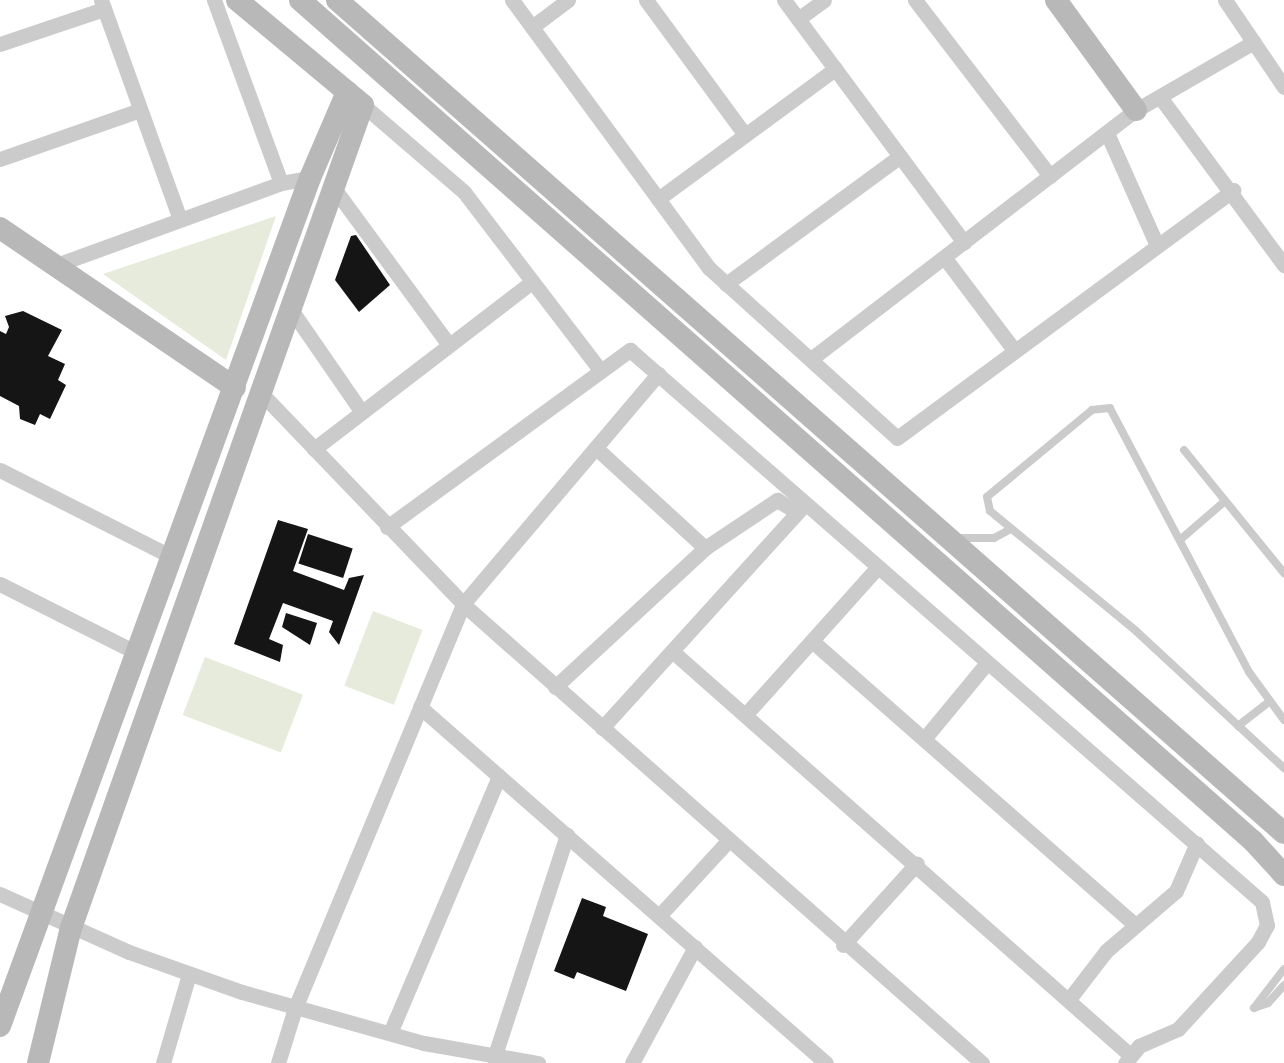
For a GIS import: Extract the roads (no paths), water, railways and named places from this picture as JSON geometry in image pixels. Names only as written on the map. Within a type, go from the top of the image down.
[{"type":"street","points":[[214,0],[281,183]]},
{"type":"street","points":[[237,0],[464,192],[601,371]]},
{"type":"street","points":[[300,0],[1253,841],[1284,875]]},
{"type":"street","points":[[337,0],[1284,833]]},
{"type":"street","points":[[512,0],[658,199],[726,284],[812,359],[897,438],[1156,243],[1233,190]]},
{"type":"street","points":[[532,27],[568,0]]},
{"type":"street","points":[[646,0],[745,135]]},
{"type":"street","points":[[783,0],[964,242]]},
{"type":"street","points":[[798,19],[824,0]]},
{"type":"street","points":[[915,0],[1050,176]]},
{"type":"street","points":[[1056,0],[1136,110]]},
{"type":"street","points":[[1225,0],[1284,87]]},
{"type":"street","points":[[0,44],[103,5],[180,219]]},
{"type":"street","points":[[812,359],[1136,110],[1254,42]]},
{"type":"street","points":[[658,199],[835,69]]},
{"type":"street","points":[[1160,97],[1233,190],[1284,265]]},
{"type":"street","points":[[0,1026],[174,558],[310,178],[355,98]]},
{"type":"street","points":[[38,1063],[71,928],[292,311],[333,187],[355,98]]},
{"type":"street","points":[[0,159],[141,110]]},
{"type":"street","points":[[1107,133],[1156,243]]},
{"type":"street","points":[[726,284],[900,156]]},
{"type":"street","points":[[59,264],[281,183],[310,178],[333,187],[449,345]]},
{"type":"street","points":[[1,231],[59,264],[235,388]]},
{"type":"street","points":[[944,257],[1014,350]]},
{"type":"street","points":[[314,449],[532,282]]},
{"type":"street","points":[[292,311],[361,411]]},
{"type":"street","points":[[387,527],[630,350],[801,508],[877,568],[1197,843],[1262,902],[1265,932],[1178,1029],[1127,1059],[1070,998],[672,651]]},
{"type":"street","points":[[279,1063],[295,1008],[463,604],[658,374]]},
{"type":"street","points":[[261,393],[463,604],[843,945],[982,1063]]},
{"type":"street","points":[[596,448],[705,548]]},
{"type":"street","points":[[207,463],[234,474]]},
{"type":"street","points":[[0,470],[174,558]]},
{"type":"street","points":[[555,687],[705,548],[777,500],[801,508]]},
{"type":"street","points":[[602,728],[801,508]]},
{"type":"street","points":[[746,714],[877,568]]},
{"type":"street","points":[[0,584],[138,653]]},
{"type":"street","points":[[812,641],[1135,925]]},
{"type":"street","points":[[924,739],[986,663]]},
{"type":"street","points":[[420,707],[826,1063]]},
{"type":"street","points":[[390,1034],[499,776]]},
{"type":"street","points":[[494,1058],[567,835]]},
{"type":"street","points":[[659,916],[728,841]]},
{"type":"street","points":[[1070,998],[1106,951],[1176,891],[1197,843]]},
{"type":"street","points":[[843,945],[917,863]]},
{"type":"street","points":[[0,894],[42,912],[71,928],[189,975],[295,1008],[390,1034],[494,1058],[538,1063]]},
{"type":"street","points":[[632,1063],[695,947]]},
{"type":"street","points":[[163,1063],[189,975]]},
{"type":"lane","points":[[1284,720],[1269,702],[1181,539],[1104,406],[987,497],[987,508],[1011,530],[1136,631],[1284,768]]},
{"type":"lane","points":[[1184,450],[1284,573]]},
{"type":"lane","points":[[1181,539],[1225,501]]},
{"type":"lane","points":[[948,538],[994,538],[1011,530]]},
{"type":"lane","points":[[1238,726],[1269,702]]},
{"type":"lane","points":[[1284,969],[1254,1008],[1268,1003],[1284,985]]}]
